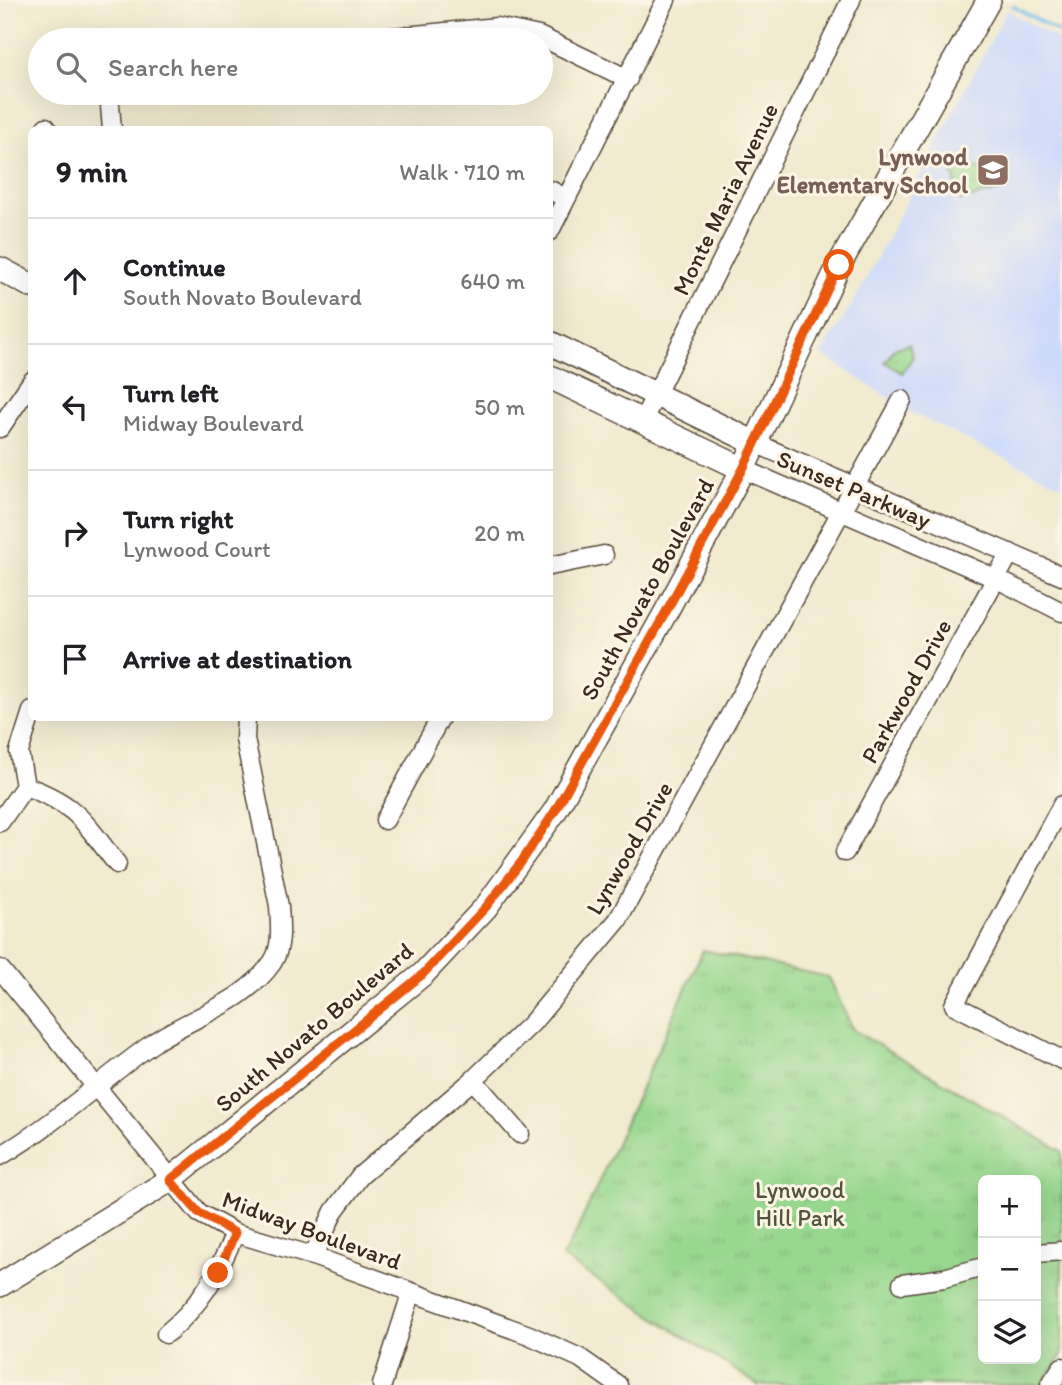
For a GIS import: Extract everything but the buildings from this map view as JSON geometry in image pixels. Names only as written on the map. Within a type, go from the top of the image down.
[{"type":"main road","name":"South Novato Boulevard","points":[[0,1285],[170,1180],[423,974],[486,907],[555,811],[743,469],[839,265],[989,0]]},
{"type":"main road","points":[[0,269],[28,284]]},
{"type":"main road","name":"Sunset Parkway","points":[[553,344],[755,443]]},
{"type":"main road","name":"Sunset Parkway","points":[[553,378],[743,469]]},
{"type":"street","points":[[553,217],[558,194],[628,79],[666,0]]},
{"type":"street","name":"Monte Maria Avenue","points":[[643,421],[851,0]]},
{"type":"street","points":[[553,42],[628,79]]},
{"type":"street","points":[[110,105],[112,126]]},
{"type":"street","points":[[0,428],[28,388]]},
{"type":"street","name":"Lynwood Drive","points":[[313,1256],[334,1211],[360,1176],[473,1080],[532,1023],[618,920],[902,400]]},
{"type":"street","name":"Sunset Parkway","points":[[755,443],[1062,576]]},
{"type":"street","name":"Sunset Parkway","points":[[743,469],[996,579],[1062,612]]},
{"type":"street","name":"Parkwood Drive","points":[[845,852],[1010,553]]},
{"type":"street","points":[[553,565],[604,555]]},
{"type":"street","points":[[0,822],[25,786],[19,752],[29,721]]},
{"type":"street","points":[[0,1156],[34,1136],[154,1043],[223,1005],[257,979],[277,954],[280,933],[279,906],[245,739],[246,721]]},
{"type":"street","points":[[385,820],[438,721]]},
{"type":"street","points":[[25,786],[54,796],[75,810],[117,864]]},
{"type":"street","points":[[1062,805],[954,1005],[1062,1060]]},
{"type":"street","name":"Midway Boulevard","points":[[0,969],[199,1213],[235,1233],[313,1256],[529,1335],[580,1359],[618,1385]]},
{"type":"street","points":[[473,1080],[520,1134]]},
{"type":"street","points":[[166,1334],[190,1314],[218,1273],[235,1233]]},
{"type":"street","points":[[1041,1253],[1062,1251]]},
{"type":"street","points":[[902,1284],[944,1278],[978,1268]]},
{"type":"street","points":[[382,1385],[411,1294]]},
{"type":"street","points":[[1050,1385],[1062,1367]]},
{"type":"shaded area","name":"Lynwood Elementary School","points":[[1007,10],[1062,42],[1062,486],[910,412],[821,354],[856,298]]},
{"type":"green space","points":[[971,166],[999,176],[1002,190],[960,201],[952,170]]},
{"type":"green space","points":[[909,344],[913,357],[902,373],[885,362],[894,349]]},
{"type":"green space","name":"Lynwood Hill Park","points":[[703,950],[829,977],[853,1030],[1062,1151],[1062,1355],[1041,1385],[758,1385],[562,1257],[575,1235]]},
{"type":"waterway","points":[[1013,6],[1062,34]]},
{"type":"place","name":"Lynwood Elementary School","points":[[993,170]]},
{"type":"route","points":[[218,1273],[235,1233],[199,1213],[170,1180],[423,974],[486,907],[522,861],[555,811],[743,469],[839,265]]}]
